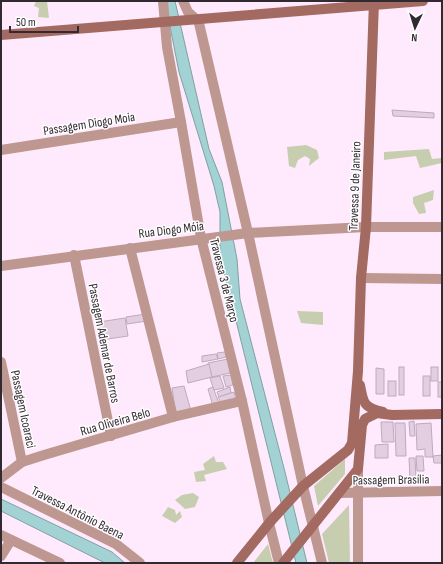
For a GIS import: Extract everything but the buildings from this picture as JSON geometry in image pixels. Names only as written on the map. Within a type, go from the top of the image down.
[{"type":"main road","points":[[1,35],[374,3],[422,1]]},
{"type":"main road","name":"Travessa 9 de Janeiro","points":[[358,371],[361,278],[366,227],[374,3]]},
{"type":"main road","points":[[237,563],[269,522],[303,487],[351,446],[358,371]]},
{"type":"main road","points":[[358,371],[364,403],[368,408],[392,415]]},
{"type":"main road","points":[[283,563],[358,469],[362,425],[365,419],[377,413],[392,415],[442,414]]},
{"type":"street","name":"Travessa 3 de Março","points":[[163,1],[166,22],[166,47],[181,122],[279,563]]},
{"type":"street","points":[[183,1],[188,12],[197,19],[303,487],[322,563]]},
{"type":"street","name":"Passagem Diogo Moia","points":[[1,150],[181,122]]},
{"type":"street","name":"Rua Diogo Móia","points":[[1,266],[246,233],[366,227],[442,226]]},
{"type":"street","points":[[130,248],[173,417]]},
{"type":"street","name":"Passagem Ademar de Barros","points":[[74,255],[111,436]]},
{"type":"street","points":[[361,278],[442,279]]},
{"type":"street","name":"Passagem Icoaraci","points":[[1,362],[22,462]]},
{"type":"street","name":"Rua Oliveira Belo","points":[[1,478],[22,462],[173,417],[242,400]]},
{"type":"street","points":[[358,469],[358,563]]},
{"type":"street","name":"Travessa Antônio Baena","points":[[1,487],[116,544],[140,563]]},
{"type":"street","name":"Passagem Brasília","points":[[340,493],[442,491]]},
{"type":"street","points":[[1,535],[48,560],[60,563]]},
{"type":"street","points":[[1,556],[11,540]]},
{"type":"shaded area","points":[[36,1],[47,1],[49,18],[38,17],[39,8],[34,6]]},
{"type":"shaded area","points":[[165,1],[175,1],[209,149],[222,182],[237,259],[240,299],[307,563],[296,563],[220,256],[220,212],[214,186],[179,72]]},
{"type":"shaded area","points":[[306,145],[317,150],[319,158],[309,166],[310,159],[305,156],[298,160],[295,168],[289,166],[287,147]]},
{"type":"shaded area","points":[[429,149],[432,159],[442,158],[442,163],[420,168],[416,156],[384,160],[384,152]]},
{"type":"shaded area","points":[[434,190],[433,200],[424,203],[426,213],[419,214],[413,203],[413,197]]},
{"type":"shaded area","points":[[297,311],[323,312],[323,325],[301,323]]},
{"type":"shaded area","points":[[214,456],[216,462],[223,462],[227,469],[204,475],[206,481],[196,482],[194,472],[205,470],[203,464]]},
{"type":"shaded area","points":[[345,459],[345,474],[318,506],[314,486]]},
{"type":"shaded area","points":[[193,493],[199,497],[195,507],[185,509],[175,500],[182,495]]},
{"type":"shaded area","points":[[1,499],[112,552],[125,563],[105,563],[1,511]]},
{"type":"shaded area","points":[[349,505],[350,563],[329,563],[322,534]]},
{"type":"shaded area","points":[[168,507],[175,510],[176,515],[180,511],[182,517],[175,523],[162,516]]},
{"type":"shaded area","points":[[268,544],[273,563],[253,563]]}]
